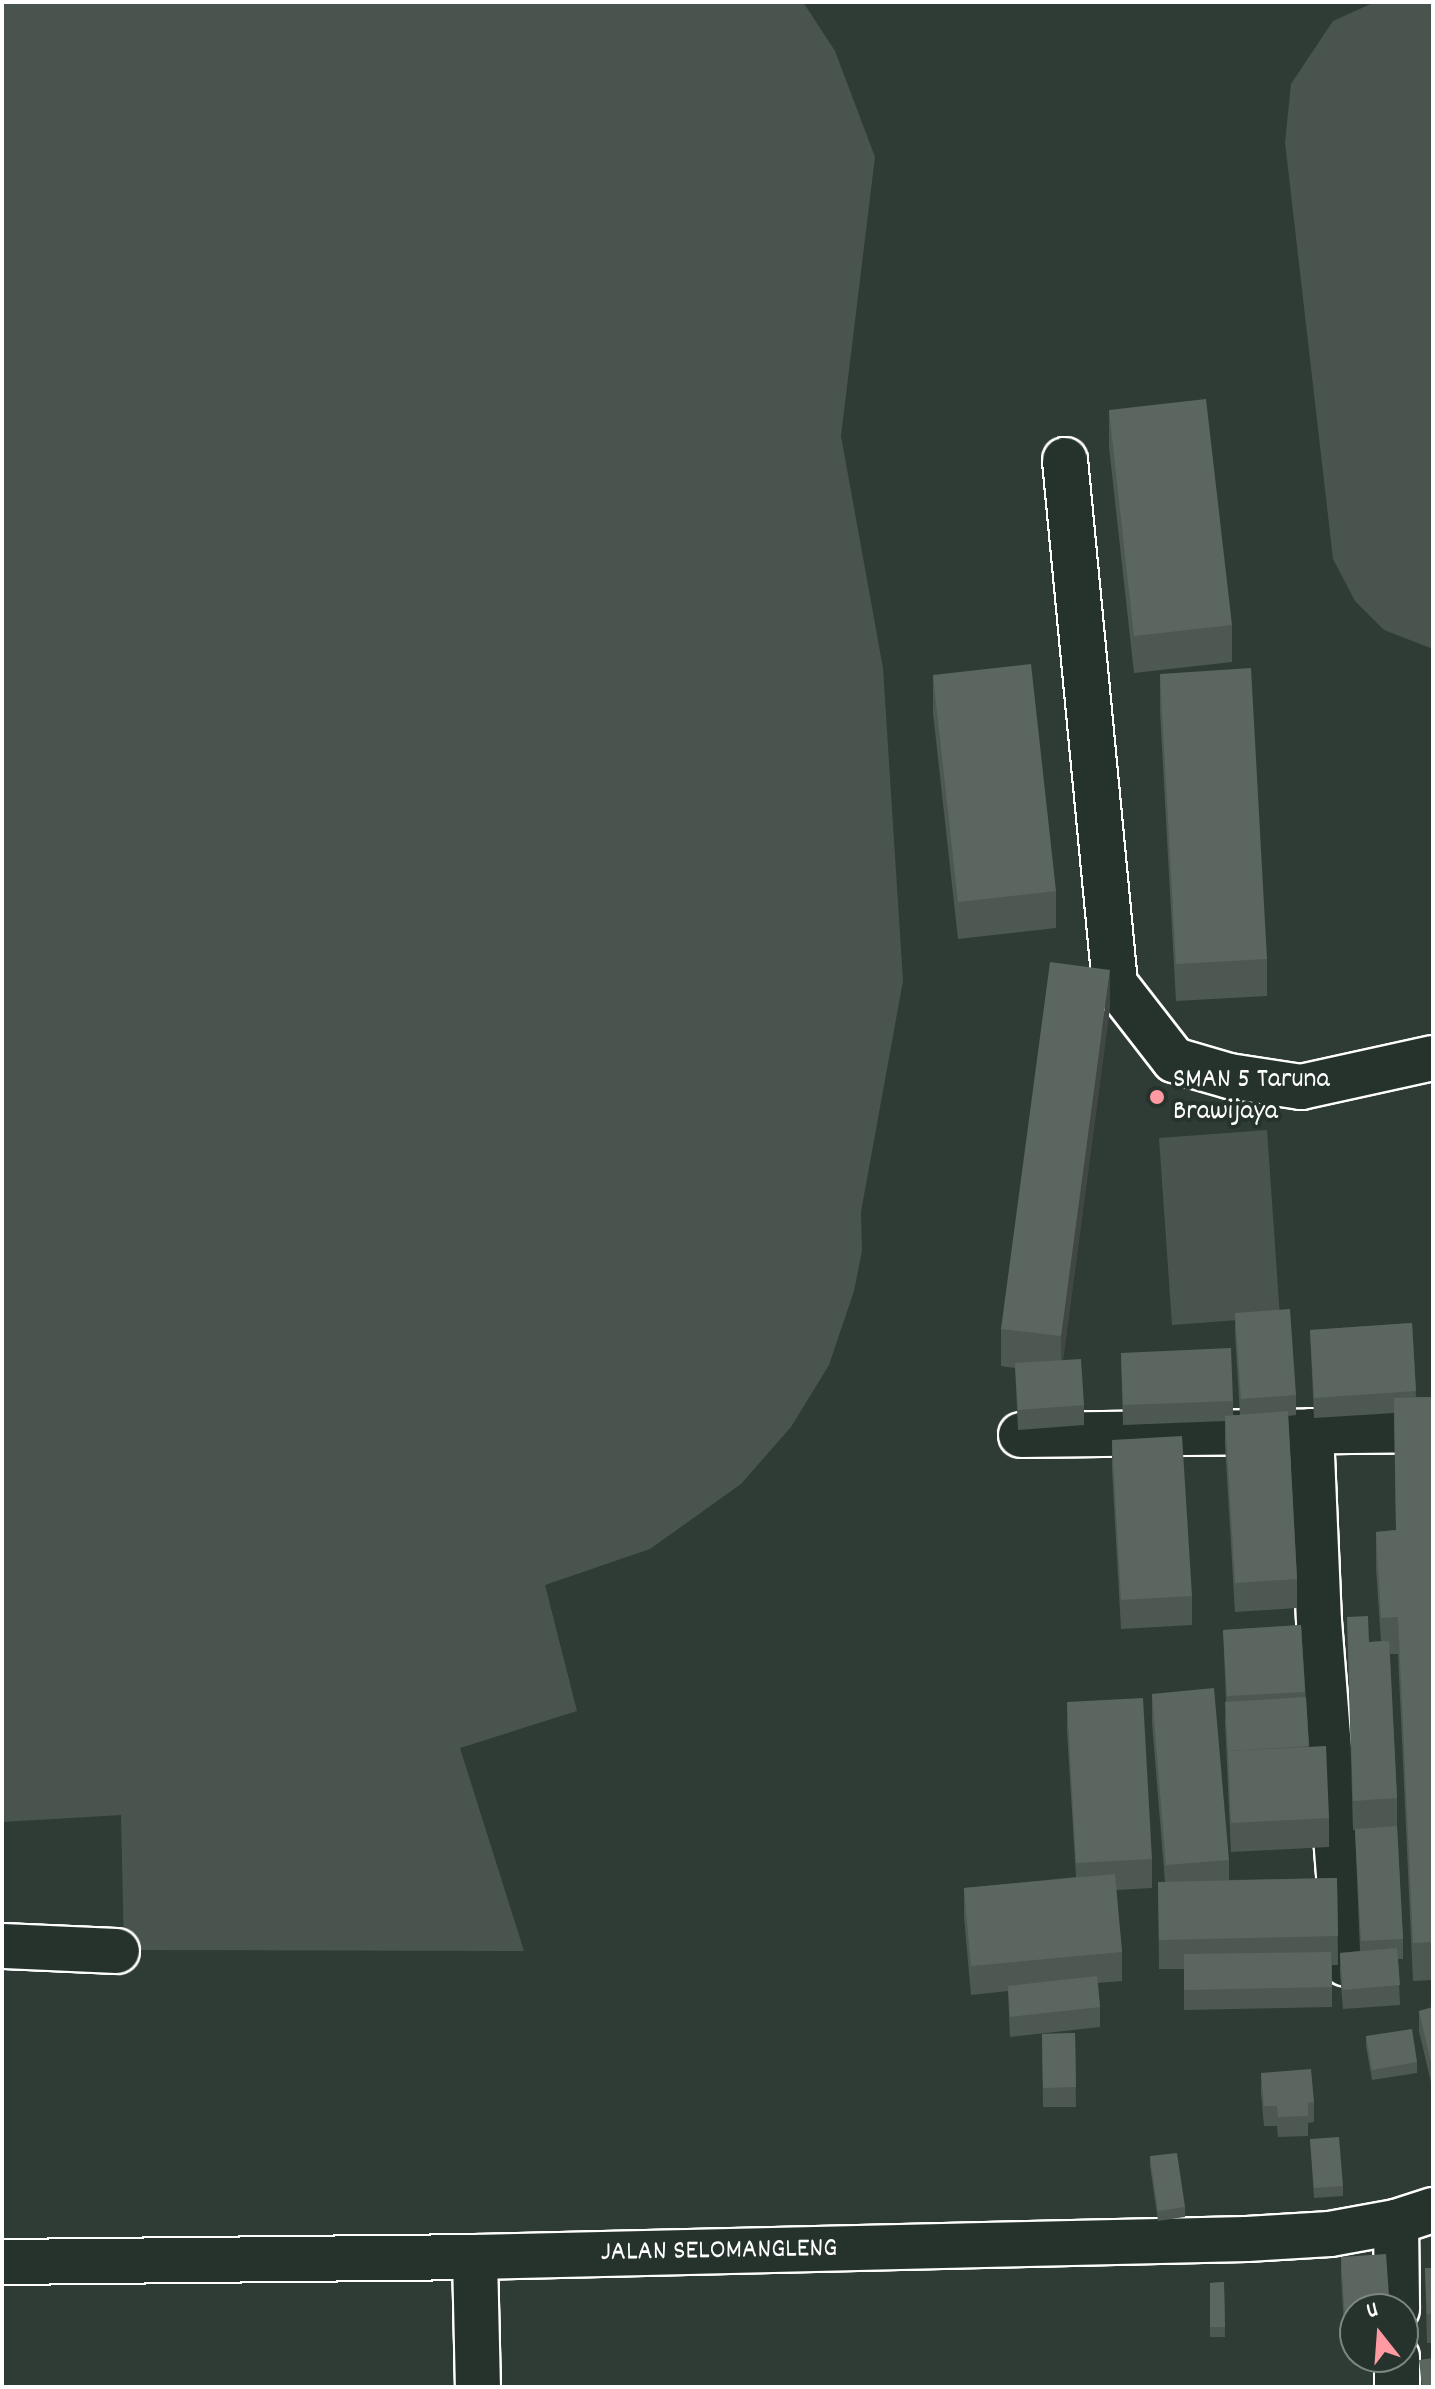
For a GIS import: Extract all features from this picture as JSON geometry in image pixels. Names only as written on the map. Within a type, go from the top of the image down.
[{"type":"street","points":[[1065,460],[1115,984],[1174,1060],[1229,1076],[1301,1087],[1433,1058]]},
{"type":"street","points":[[1021,1435],[1433,1430]]},
{"type":"street","points":[[1311,1431],[1319,1621],[1346,1964]]},
{"type":"street","points":[[2,1946],[117,1951]]},
{"type":"street","points":[[1400,2293],[1415,2216]]},
{"type":"street","name":"JALAN SELOMANGLENG","points":[[2,2262],[475,2257],[1247,2239],[1330,2234],[1415,2216]]},
{"type":"street","points":[[475,2257],[478,2387]]},
{"type":"shaded area","points":[[2,2],[803,2],[835,51],[875,157],[841,436],[883,668],[903,981],[861,1212],[862,1251],[854,1291],[829,1365],[791,1427],[741,1484],[650,1549],[545,1585],[577,1711],[460,1748],[524,1951],[124,1950],[121,1815],[2,1822]]},
{"type":"shaded area","points":[[1375,2],[1433,2],[1433,649],[1384,630],[1355,601],[1333,559],[1285,142],[1291,84],[1333,21]]},
{"type":"shaded area","points":[[1267,1130],[1280,1317],[1172,1325],[1159,1138]]},
{"type":"building","points":[[1206,399],[1232,625],[1134,636],[1109,410]]},
{"type":"building","points":[[1031,664],[1056,891],[958,902],[933,675]]},
{"type":"building","points":[[1251,668],[1267,959],[1176,964],[1160,674]]},
{"type":"building","points":[[1050,962],[1110,970],[1061,1336],[1001,1329]]},
{"type":"building","points":[[1290,1309],[1296,1395],[1241,1399],[1235,1313]]},
{"type":"building","points":[[1412,1323],[1416,1391],[1314,1398],[1310,1330]]},
{"type":"building","points":[[1231,1348],[1233,1401],[1123,1405],[1121,1353]]},
{"type":"building","points":[[1081,1359],[1084,1405],[1018,1410],[1015,1363]]},
{"type":"building","points":[[1433,1397],[1433,1942],[1413,1943],[1398,1617],[1381,1618],[1376,1532],[1396,1530],[1394,1398]]},
{"type":"building","points":[[1288,1411],[1297,1579],[1235,1583],[1225,1416]]},
{"type":"building","points":[[1182,1436],[1192,1596],[1121,1600],[1112,1440]]},
{"type":"building","points":[[1368,1616],[1369,1642],[1389,1641],[1397,1798],[1353,1801],[1347,1617]]},
{"type":"building","points":[[1301,1625],[1305,1692],[1227,1696],[1223,1630]]},
{"type":"building","points":[[1214,1688],[1229,1860],[1166,1865],[1152,1694]]},
{"type":"building","points":[[1306,1697],[1309,1746],[1228,1751],[1225,1702]]},
{"type":"building","points":[[1143,1698],[1152,1859],[1076,1863],[1067,1702]]},
{"type":"building","points":[[1326,1746],[1329,1818],[1231,1823],[1228,1751]]},
{"type":"building","points":[[1397,1826],[1403,1939],[1361,1941],[1355,1829]]},
{"type":"building","points":[[1115,1874],[1122,1952],[971,1966],[964,1888]]},
{"type":"building","points":[[1337,1878],[1338,1936],[1159,1940],[1158,1882]]},
{"type":"building","points":[[1397,1948],[1400,1985],[1343,1990],[1340,1953]]},
{"type":"building","points":[[1331,1952],[1332,1987],[1184,1990],[1184,1954]]},
{"type":"building","points":[[1097,1976],[1100,2007],[1010,2017],[1008,1986]]},
{"type":"building","points":[[1433,2007],[1433,2071],[1419,2011]]},
{"type":"building","points":[[1412,2029],[1417,2062],[1372,2070],[1366,2036]]},
{"type":"building","points":[[1075,2033],[1076,2087],[1043,2088],[1042,2034]]},
{"type":"building","points":[[1311,2069],[1314,2102],[1308,2103],[1308,2116],[1278,2117],[1277,2106],[1264,2106],[1261,2073]]},
{"type":"building","points":[[1339,2137],[1343,2186],[1314,2188],[1310,2139]]},
{"type":"building","points":[[1177,2153],[1185,2207],[1158,2211],[1150,2156]]},
{"type":"building","points":[[1386,2254],[1389,2293],[1343,2293],[1341,2257]]},
{"type":"building","points":[[1425,2268],[1433,2268],[1433,2314],[1427,2314]]},
{"type":"building","points":[[1224,2282],[1225,2327],[1210,2327],[1210,2283]]},
{"type":"building","points":[[1433,2358],[1433,2387],[1422,2387],[1419,2360]]},
{"type":"place","name":"SMAN 5 Taruna Brawijaya","points":[[1157,1097]]}]
